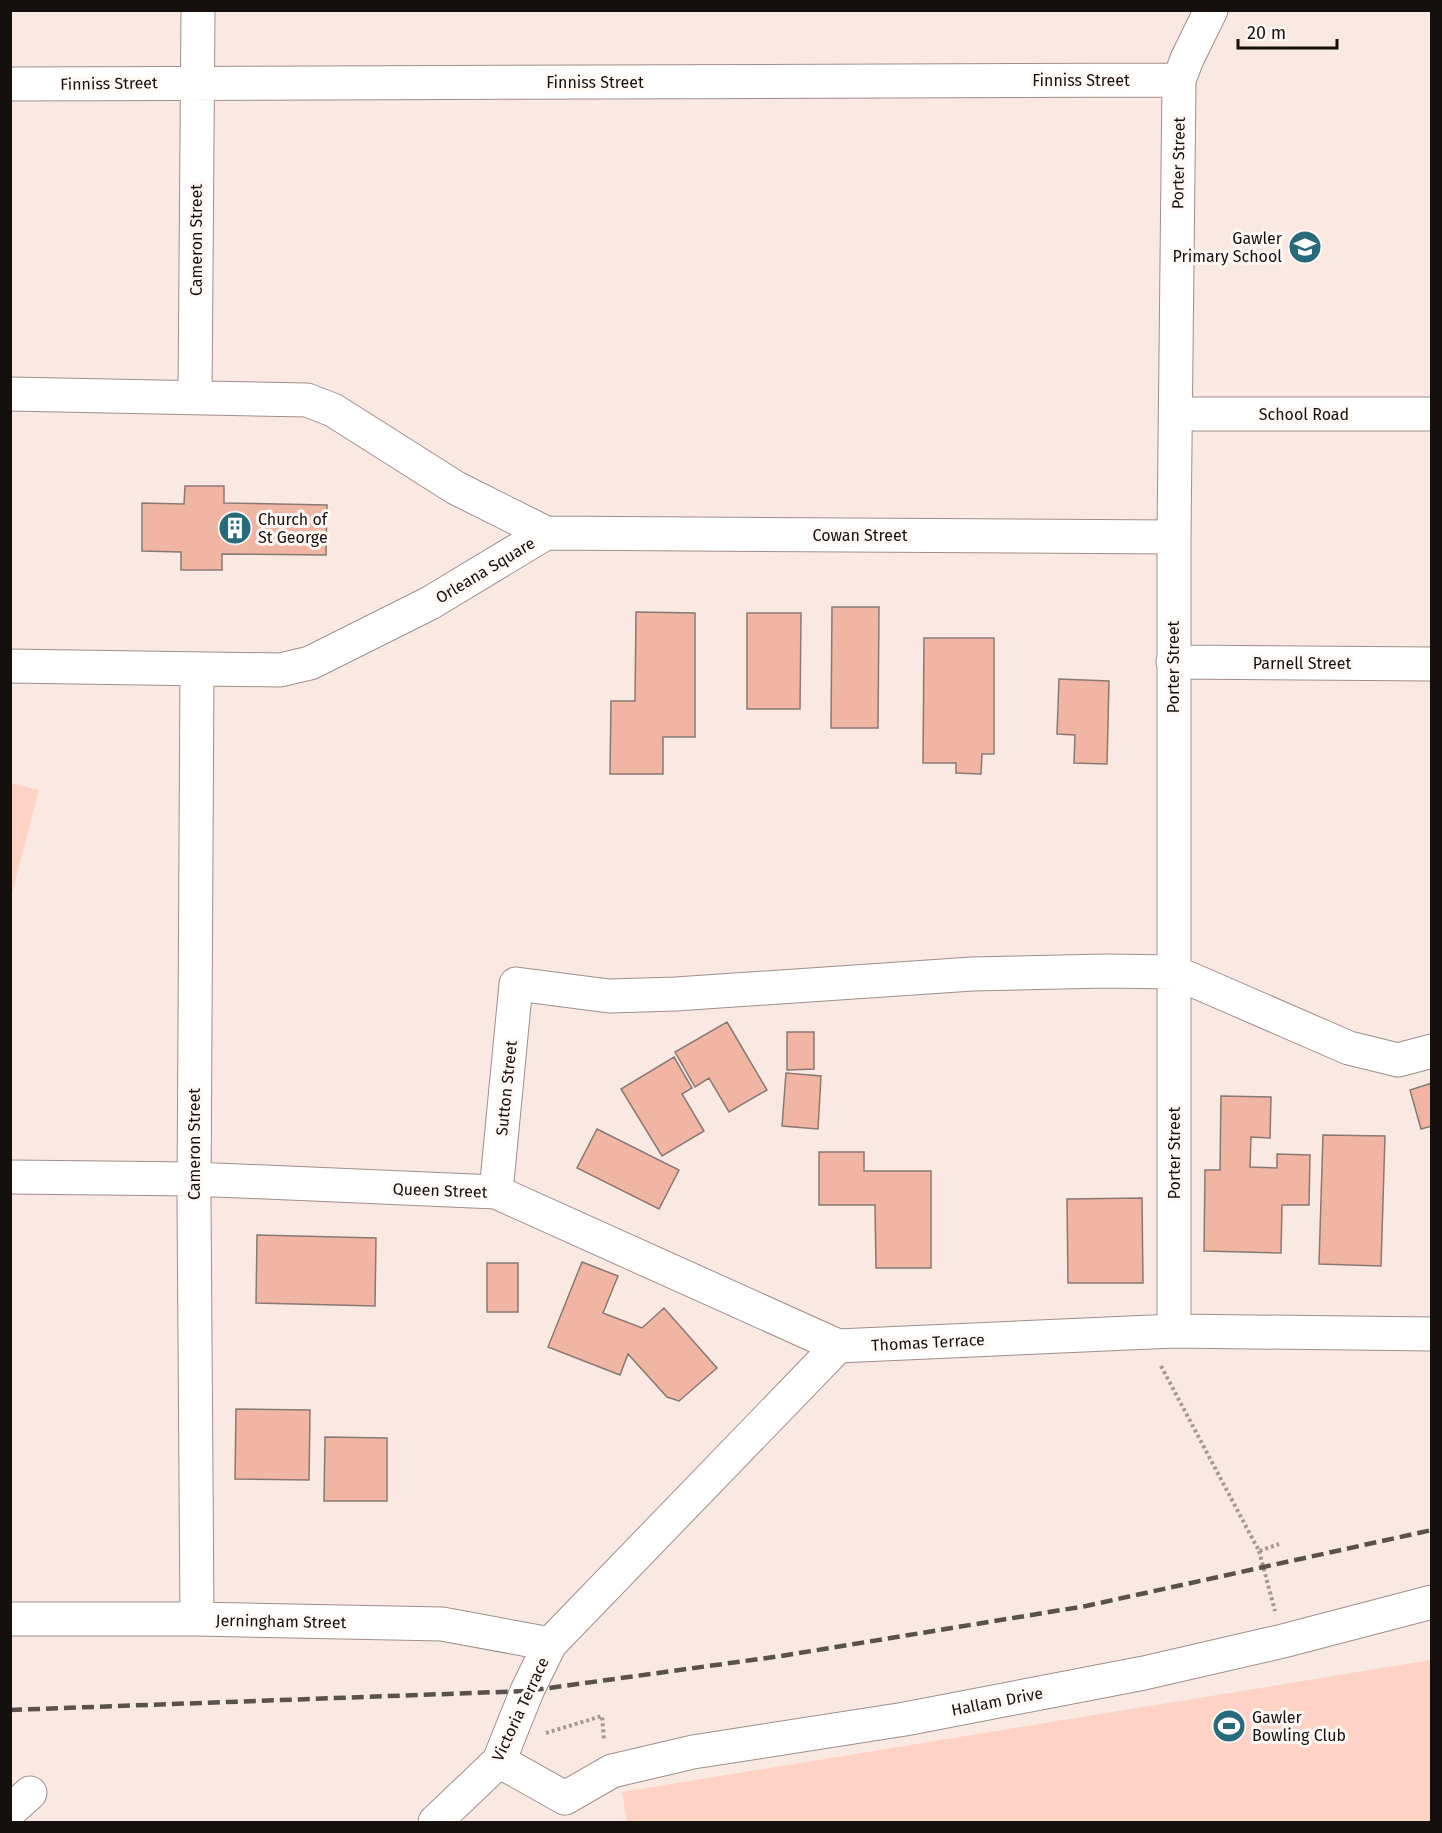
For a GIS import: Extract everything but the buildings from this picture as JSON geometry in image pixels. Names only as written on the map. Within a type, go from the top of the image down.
[{"type":"street","name":"Cameron Street","points":[[195,397],[198,10]]},
{"type":"street","name":"Porter Street","points":[[1174,1331],[1173,662],[1179,80],[1211,10]]},
{"type":"street","name":"Finniss Street","points":[[10,84],[1179,80]]},
{"type":"street","name":"Orleana Square","points":[[10,394],[307,400],[333,410],[456,488],[546,533]]},
{"type":"street","name":"School Road","points":[[1176,414],[1431,414]]},
{"type":"street","name":"Orleana Square","points":[[10,666],[280,670],[310,663],[430,603],[546,533]]},
{"type":"street","name":"Cowan Street","points":[[546,533],[1174,537]]},
{"type":"street","name":"Parnell Street","points":[[1173,662],[1431,664]]},
{"type":"street","name":"Cameron Street","points":[[197,669],[194,1179],[197,1619]]},
{"type":"street","name":"Sutton Street","points":[[496,1192],[516,984],[609,996],[698,993],[972,974],[1174,972]]},
{"type":"street","points":[[1174,972],[1349,1048],[1398,1060],[1431,1051]]},
{"type":"street","name":"Queen Street","points":[[10,1177],[194,1179],[496,1192],[838,1346]]},
{"type":"street","name":"Thomas Terrace","points":[[838,1346],[1174,1331],[1431,1334]]},
{"type":"street","points":[[550,1644],[838,1346]]},
{"type":"street","name":"Hallam Drive","points":[[567,1810],[612,1771],[693,1752],[905,1719],[1144,1673],[1283,1641],[1431,1602]]},
{"type":"street","name":"Jerningham Street","points":[[10,1619],[197,1619],[442,1624],[550,1644]]},
{"type":"street","name":"Victoria Terrace","points":[[435,1822],[499,1761],[527,1691],[550,1644]]},
{"type":"street","points":[[499,1761],[567,1810]]},
{"type":"path","points":[[1161,1366],[1259,1551],[1283,1641]]},
{"type":"path","points":[[1259,1551],[1280,1544]]},
{"type":"path","points":[[545,1733],[602,1716],[605,1748]]},
{"type":"shaded area","points":[[10,783],[39,790],[11,897]]},
{"type":"shaded area","name":"Gawler Bowling Club","points":[[1431,1660],[1431,1822],[627,1822],[622,1792]]},
{"type":"railway","points":[[10,1710],[527,1691],[781,1656],[1086,1606],[1432,1530]]},
{"type":"place","name":"Gawler Primary School","points":[[1305,247]]},
{"type":"place","name":"Church of St George","points":[[235,528]]},
{"type":"place","name":"Gawler Bowling Club","points":[[1229,1726]]}]
